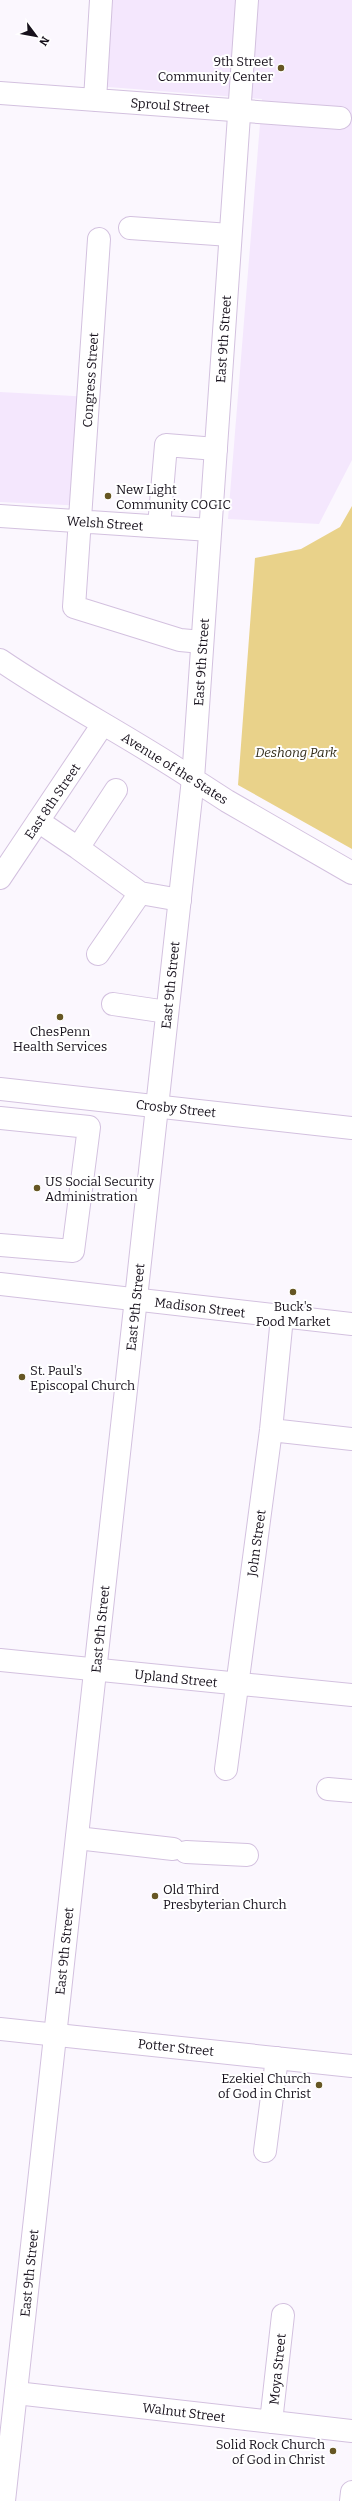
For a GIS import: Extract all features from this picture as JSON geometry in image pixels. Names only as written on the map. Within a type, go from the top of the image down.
[{"type":"street","points":[[95,100],[101,0]]},
{"type":"street","name":"East 9th Street","points":[[4,2501],[193,779],[246,0]]},
{"type":"street","name":"Sproul Street","points":[[0,93],[340,118]]},
{"type":"street","points":[[130,228],[230,235]]},
{"type":"street","name":"Congress Street","points":[[100,239],[74,607],[180,640],[202,642]]},
{"type":"street","points":[[159,526],[166,445],[216,449]]},
{"type":"street","name":"Welsh Street","points":[[0,516],[210,530]]},
{"type":"street","name":"Avenue of the States","points":[[0,660],[103,724],[152,752],[227,801],[352,873]]},
{"type":"street","name":"East 8th Street","points":[[0,878],[103,724]]},
{"type":"street","points":[[78,848],[116,790]]},
{"type":"street","points":[[38,821],[140,893],[180,900]]},
{"type":"street","points":[[98,954],[140,893]]},
{"type":"street","points":[[113,1004],[168,1012]]},
{"type":"street","points":[[0,1244],[73,1251],[89,1127],[9,1119],[10,1090]]},
{"type":"street","name":"Crosby Street","points":[[10,1090],[157,1105],[352,1128]]},
{"type":"street","name":"Madison Street","points":[[0,1284],[352,1324]]},
{"type":"street","name":"John Street","points":[[226,1769],[271,1430],[282,1317]]},
{"type":"street","points":[[271,1430],[352,1440]]},
{"type":"street","name":"Upland Street","points":[[0,1660],[352,1695]]},
{"type":"street","points":[[328,1789],[352,1791]]},
{"type":"street","points":[[77,1838],[180,1851],[248,1855]]},
{"type":"street","name":"Potter Street","points":[[0,2029],[352,2066]]},
{"type":"street","points":[[265,2152],[277,2058]]},
{"type":"street","name":"Moya Street","points":[[271,2422],[283,2315]]},
{"type":"street","name":"Walnut Street","points":[[16,2393],[352,2431]]},
{"type":"street","points":[[351,2501],[352,2492]]},
{"type":"shaded area","points":[[100,0],[352,0],[352,460],[319,524],[228,519],[262,99],[95,86]]},
{"type":"shaded area","points":[[0,392],[92,397],[87,506],[0,502]]},
{"type":"green space","name":"Deshong Park","points":[[352,506],[352,849],[238,785],[255,558],[301,549],[340,527]]},
{"type":"place","name":"9th Street Community Center","points":[[281,68]]},
{"type":"place","name":"New Light Community COGIC","points":[[108,496]]},
{"type":"place","name":"ChesPenn Health Services","points":[[60,1017]]},
{"type":"place","name":"US Social Security Administration","points":[[37,1188]]},
{"type":"place","name":"Buck's Food Market","points":[[293,1292]]},
{"type":"place","name":"St. Paul's Episcopal Church","points":[[22,1377]]},
{"type":"place","name":"Old Third Presbyterian Church","points":[[155,1896]]},
{"type":"place","name":"Ezekiel Church of God in Christ","points":[[319,2085]]},
{"type":"place","name":"Solid Rock Church of God in Christ","points":[[333,2451]]}]
